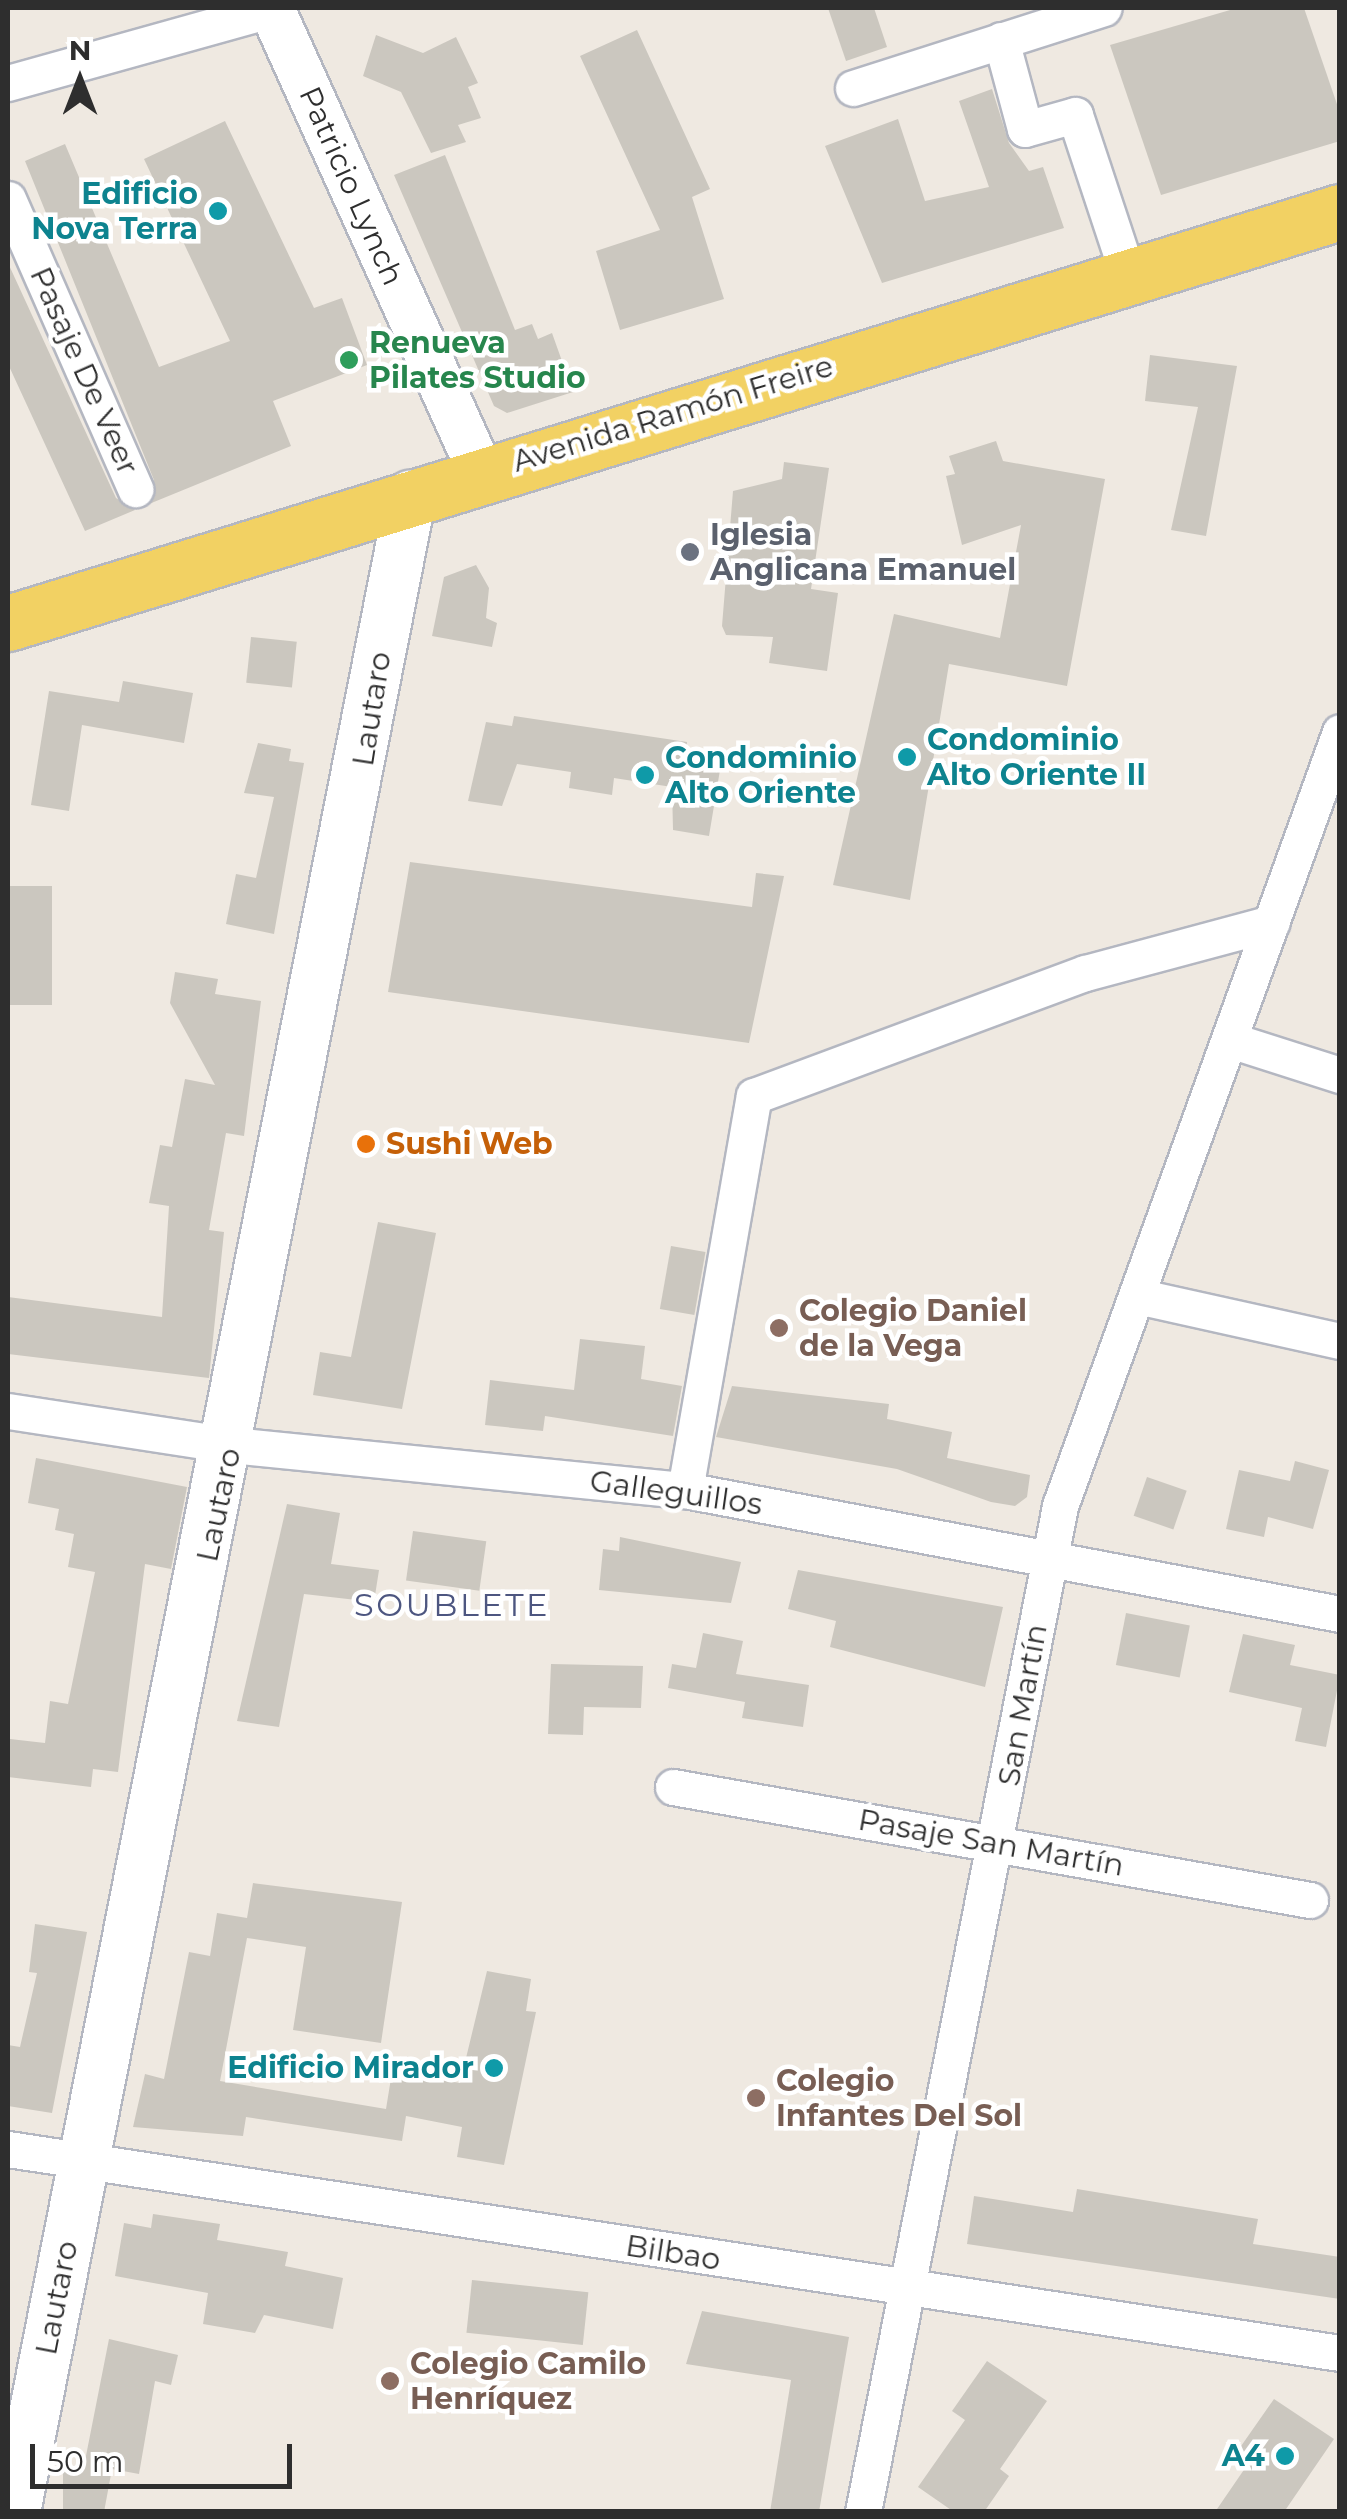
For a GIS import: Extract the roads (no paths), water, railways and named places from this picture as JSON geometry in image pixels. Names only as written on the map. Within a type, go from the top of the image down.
[{"type":"main road","name":"Avenida Ramón Freire","points":[[8,623],[481,473],[1340,212]]},
{"type":"main road","name":"Lautaro","points":[[15,2512],[232,1445],[411,496]]},
{"type":"street","points":[[8,83],[272,8]]},
{"type":"street","name":"Patricio Lynch","points":[[272,8],[481,473]]},
{"type":"street","points":[[854,88],[1104,8]]},
{"type":"street","points":[[1000,40],[1025,129],[1075,114],[1128,275]]},
{"type":"street","name":"Pasaje De Veer","points":[[8,199],[136,489]]},
{"type":"street","name":"San Martín","points":[[863,2512],[998,1846],[1060,1506],[1340,732]]},
{"type":"street","points":[[685,1490],[754,1096],[1085,974],[1271,923]]},
{"type":"street","points":[[1230,1040],[1340,1075]]},
{"type":"street","points":[[1137,1296],[1340,1341]]},
{"type":"street","name":"Galleguillos","points":[[8,1411],[232,1445],[685,1490],[1340,1614]]},
{"type":"street","name":"Pasaje San Martín","points":[[673,1787],[1310,1900]]},
{"type":"street","name":"Bilbao","points":[[8,2149],[1340,2353]]},
{"type":"place","name":"Edificio Nova Terra","points":[[218,211]]},
{"type":"place","name":"Renueva Pilates Studio","points":[[349,360]]},
{"type":"place","name":"Iglesia Anglicana Emanuel","points":[[690,552]]},
{"type":"place","name":"Condominio Alto Oriente II","points":[[907,757]]},
{"type":"place","name":"Condominio Alto Oriente","points":[[645,775]]},
{"type":"place","name":"Sushi Web","points":[[366,1144]]},
{"type":"place","name":"Colegio Daniel de la Vega","points":[[779,1328]]},
{"type":"place","name":"Edificio Mirador","points":[[494,2068]]},
{"type":"place","name":"Colegio Infantes Del Sol","points":[[756,2098]]},
{"type":"place","name":"Colegio Camilo Henríquez","points":[[390,2381]]},
{"type":"place","name":"A4","points":[[1285,2456]]},
{"type":"district","name":"SOUBLETE","points":[[452,1605]]}]
